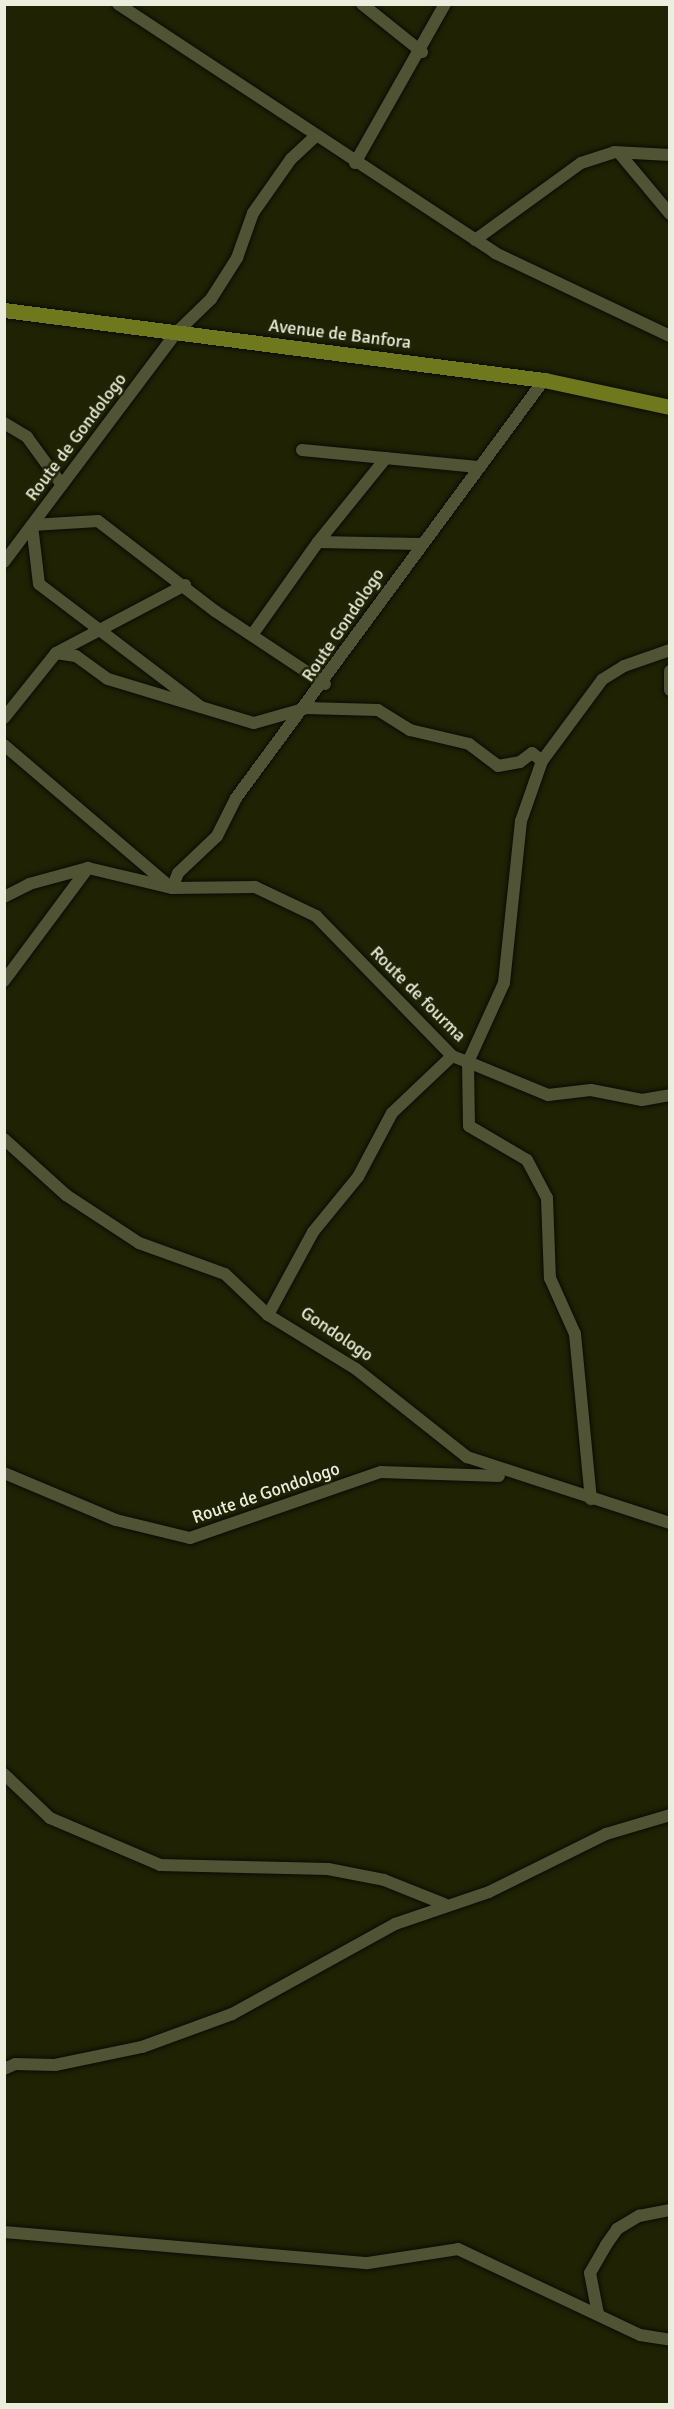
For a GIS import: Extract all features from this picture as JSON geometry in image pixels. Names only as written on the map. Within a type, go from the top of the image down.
[{"type":"main road","name":"Avenue de Banfora","points":[[4,310],[544,380],[669,406]]},
{"type":"street","points":[[118,4],[315,137],[475,240],[669,336]]},
{"type":"street","points":[[362,4],[422,52]]},
{"type":"street","points":[[355,163],[422,52],[445,4]]},
{"type":"street","name":"Route de Gondologo","points":[[4,562],[176,333],[211,299],[237,258],[258,205],[291,159],[315,137]]},
{"type":"street","points":[[475,240],[581,163],[620,154],[669,155]]},
{"type":"street","points":[[620,154],[669,214]]},
{"type":"street","name":"Route Gondologo","points":[[172,888],[178,873],[217,836],[236,798],[325,684],[420,544],[544,380]]},
{"type":"street","points":[[4,423],[27,437],[62,485]]},
{"type":"street","points":[[302,450],[480,467]]},
{"type":"street","points":[[252,635],[318,542],[386,458]]},
{"type":"street","points":[[201,707],[39,584],[32,525],[98,521],[252,635],[325,684]]},
{"type":"street","points":[[318,542],[420,544]]},
{"type":"street","points":[[4,718],[56,652],[185,585]]},
{"type":"street","points":[[669,650],[624,666],[602,680],[542,761],[521,821],[508,905],[504,983],[468,1062],[548,1095],[591,1090],[642,1100],[669,1095]]},
{"type":"street","points":[[56,652],[76,656],[108,679],[254,723],[307,708],[378,710],[410,730],[469,744],[498,766],[520,762],[532,753],[542,761]]},
{"type":"street","points":[[669,671],[669,690]]},
{"type":"street","points":[[4,745],[172,888]]},
{"type":"street","points":[[4,897],[29,884],[88,868]]},
{"type":"street","points":[[4,981],[88,868]]},
{"type":"street","name":"Route de fourma","points":[[88,868],[172,888],[255,887],[316,916],[452,1056],[468,1062],[469,1126],[526,1161],[547,1198],[550,1278],[574,1334],[591,1499]]},
{"type":"street","points":[[268,1315],[313,1232],[358,1177],[392,1113],[452,1056]]},
{"type":"street","name":"Gondologo","points":[[4,1139],[66,1195],[139,1243],[225,1274],[268,1315],[356,1368],[467,1457],[513,1476],[669,1523]]},
{"type":"street","name":"Route de Gondologo","points":[[4,1473],[116,1520],[190,1538],[381,1472],[513,1476]]},
{"type":"street","points":[[4,1774],[50,1818],[160,1865],[328,1869],[384,1880],[444,1904]]},
{"type":"street","points":[[4,2069],[15,2064],[55,2065],[170,2037],[241,2010],[395,1924],[444,1904],[525,1877],[606,1834],[669,1815]]},
{"type":"street","points":[[598,2314],[590,2273],[617,2229],[639,2216],[669,2210]]},
{"type":"street","points":[[4,2232],[368,2264],[458,2249],[640,2335],[669,2340]]}]
